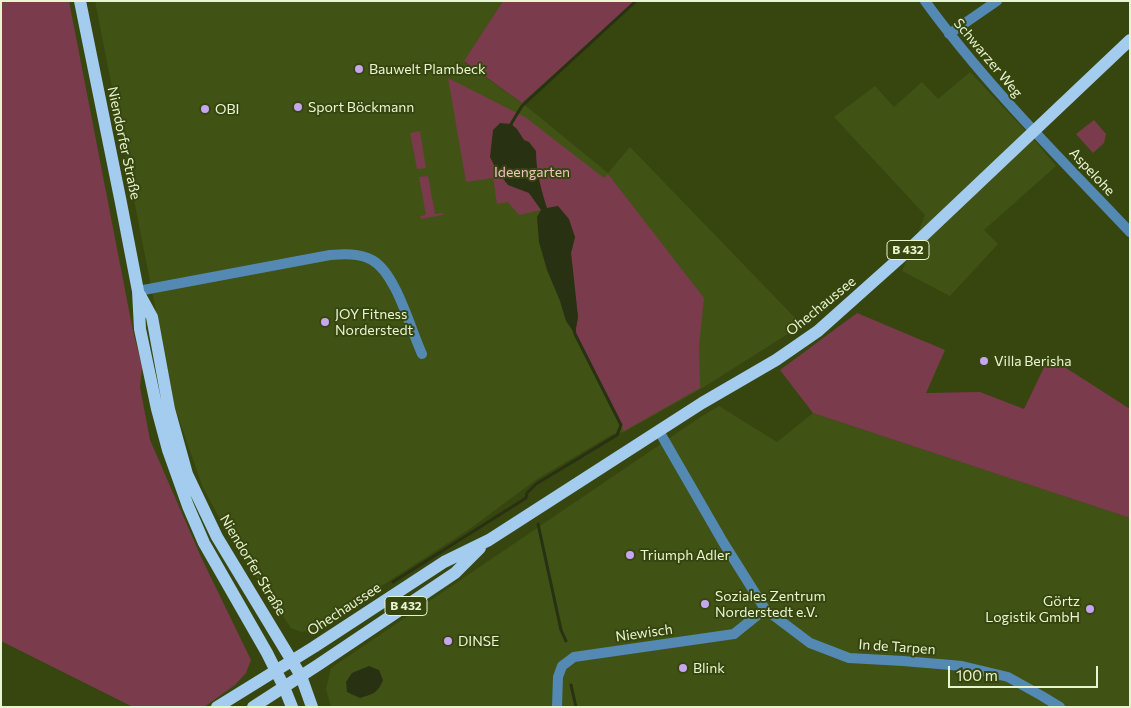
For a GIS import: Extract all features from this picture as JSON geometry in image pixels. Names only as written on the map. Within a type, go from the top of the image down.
[{"type":"main road","name":"Niendorfer Straße","points":[[80,1],[138,291],[140,328],[157,409],[168,450],[204,544],[276,670],[292,707]]},
{"type":"main road","name":"Ohechaussee","points":[[217,707],[444,562],[489,540],[702,403],[776,360],[818,331],[902,256],[1130,40]]},
{"type":"main road","name":"Niendorfer Straße","points":[[138,291],[152,317],[169,409],[187,474],[216,537],[302,676],[312,707]]},
{"type":"main road","name":"Ohechaussee","points":[[253,707],[456,572],[489,540]]},
{"type":"street","name":"Schwarzer Weg","points":[[925,1],[949,34],[1005,101],[1034,130]]},
{"type":"street","points":[[949,34],[998,1]]},
{"type":"street","name":"Aspelohe","points":[[1034,130],[1130,232]]},
{"type":"street","points":[[138,291],[330,255],[350,254],[364,257],[376,262],[388,275],[397,292],[422,354]]},
{"type":"street","name":"In de Tarpen","points":[[658,431],[727,549],[765,609],[810,643],[849,658],[962,666],[1008,677],[1060,707]]},
{"type":"street","name":"Niewisch","points":[[556,707],[558,677],[562,666],[574,656],[734,634],[765,609]]},
{"type":"shaded area","points":[[95,1],[503,1],[464,62],[526,106],[608,173],[630,147],[802,325],[704,387],[624,432],[613,434],[537,479],[471,528],[313,630],[302,632],[291,628],[235,546],[203,488],[175,408]]},
{"type":"shaded area","points":[[970,72],[1037,143],[1056,166],[984,230],[998,244],[950,296],[902,271],[925,215],[834,117],[875,86],[894,107],[922,82],[938,99]]},
{"type":"shaded area","points":[[500,123],[511,124],[536,151],[539,180],[547,208],[558,206],[569,219],[575,237],[571,253],[578,317],[575,334],[566,321],[539,242],[537,217],[541,210],[529,193],[508,185],[497,171],[490,157],[493,130]]},
{"type":"shaded area","points":[[719,406],[777,442],[813,413],[1130,518],[1130,707],[331,707],[326,689],[331,668]]},
{"type":"shaded area","points":[[369,666],[379,670],[383,680],[377,690],[360,698],[347,692],[346,682],[352,673]]},
{"type":"green space","points":[[1,1],[69,1],[133,331],[142,367],[140,387],[150,440],[201,557],[251,660],[246,673],[235,685],[204,707],[133,707],[1,641]]},
{"type":"green space","points":[[503,1],[635,1],[522,103],[464,61]]},
{"type":"green space","name":"Ideengarten","points":[[448,78],[525,117],[604,178],[608,174],[704,298],[699,346],[700,388],[624,431],[575,334],[578,317],[571,253],[575,237],[558,206],[519,215],[508,202],[497,204],[493,178],[466,182]]},
{"type":"green space","points":[[1094,120],[1106,134],[1104,143],[1093,153],[1076,134]]},
{"type":"green space","points":[[420,131],[426,168],[417,169],[410,133]]},
{"type":"green space","points":[[428,176],[434,214],[443,213],[443,215],[421,219],[420,216],[426,215],[419,177]]},
{"type":"green space","points":[[857,313],[945,350],[926,393],[980,392],[1024,409],[1049,357],[1130,409],[1130,518],[813,413],[780,370]]},
{"type":"waterway","points":[[511,128],[511,124],[522,106],[636,1]]},
{"type":"waterway","points":[[393,582],[526,498],[527,493],[536,484],[617,435],[621,425],[574,329]]},
{"type":"waterway","points":[[538,524],[561,630],[566,641]]},
{"type":"waterway","points":[[571,685],[576,707]]},
{"type":"place","name":"Bauwelt Plambeck","points":[[359,69]]},
{"type":"place","name":"Sport Böckmann","points":[[298,107]]},
{"type":"place","name":"OBI","points":[[205,109]]},
{"type":"place","name":"JOY Fitness Norderstedt","points":[[325,322]]},
{"type":"place","name":"Villa Berisha","points":[[984,361]]},
{"type":"place","name":"Triumph Adler","points":[[630,555]]},
{"type":"place","name":"Soziales Zentrum Norderstedt e.V.","points":[[705,604]]},
{"type":"place","name":"Görtz Logistik GmbH","points":[[1090,609]]},
{"type":"place","name":"DINSE","points":[[448,641]]},
{"type":"place","name":"Blink","points":[[683,668]]}]
